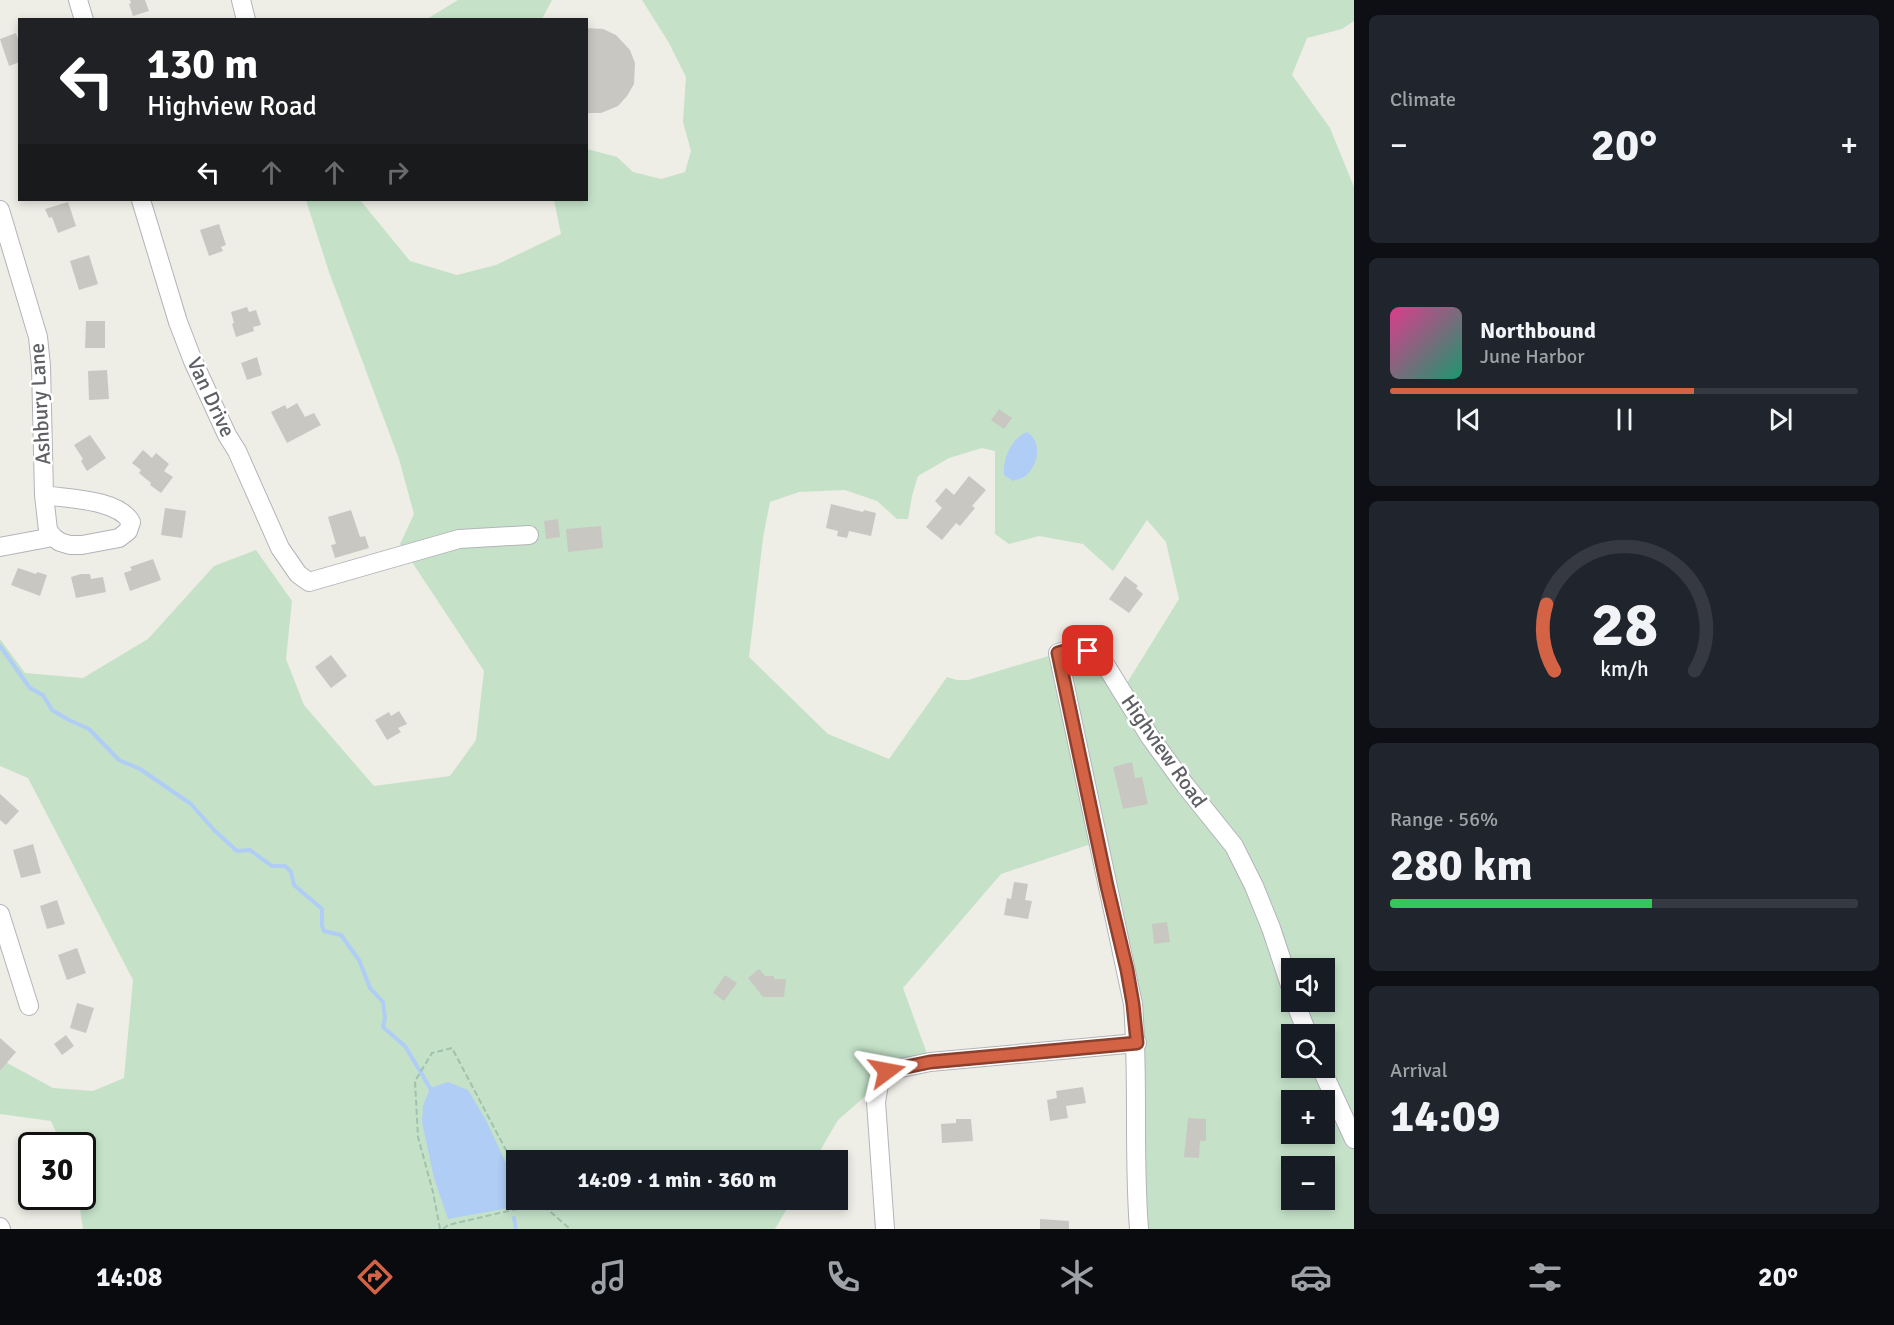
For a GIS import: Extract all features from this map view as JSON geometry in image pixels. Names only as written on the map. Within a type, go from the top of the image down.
[{"type":"street","points":[[78,0],[83,18]]},
{"type":"street","points":[[241,0],[246,18]]},
{"type":"street","name":"Van Drive","points":[[141,201],[178,322],[198,372],[227,435],[237,451],[280,548],[298,574],[309,582],[459,540],[529,535]]},
{"type":"street","name":"Ashbury Lane","points":[[0,210],[38,337],[41,366],[44,495],[48,530],[52,537],[70,545],[105,542],[118,538],[128,531],[131,522],[127,515],[108,505],[44,495]]},
{"type":"street","points":[[0,547],[52,537]]},
{"type":"street","name":"Highview Road","points":[[1139,1229],[1135,1178],[1137,1043],[1133,1004],[1058,653],[1075,648],[1088,651],[1104,661],[1150,736],[1185,785],[1234,846],[1254,886],[1281,958]]},
{"type":"street","points":[[0,914],[29,1006]]},
{"type":"street","points":[[885,1229],[876,1102],[879,1084],[887,1071],[930,1062],[1137,1043]]},
{"type":"street","points":[[1326,1078],[1354,1139]]},
{"type":"path","points":[[506,1150],[452,1048],[432,1053],[415,1082],[418,1137],[441,1229],[448,1225],[512,1210]]},
{"type":"path","points":[[548,1210],[570,1229]]},
{"type":"green space","points":[[458,0],[552,0],[543,18],[429,18]]},
{"type":"green space","points":[[642,0],[1354,0],[1354,21],[1342,29],[1307,38],[1292,75],[1330,128],[1354,187],[1354,1229],[1139,1229],[1137,1043],[1097,842],[1001,874],[903,988],[930,1062],[879,1084],[838,1120],[820,1150],[506,1150],[506,1210],[786,1210],[775,1229],[83,1229],[80,1210],[96,1210],[96,1132],[56,1132],[51,1121],[0,1114],[0,1059],[53,1088],[93,1091],[124,1078],[133,980],[28,778],[0,766],[0,639],[25,673],[83,678],[148,639],[214,566],[256,550],[292,601],[286,659],[304,705],[374,786],[450,776],[476,740],[484,671],[400,544],[414,514],[399,459],[329,272],[306,201],[361,201],[410,261],[457,275],[496,265],[561,234],[554,201],[588,201],[588,149],[617,157],[633,172],[661,179],[685,172],[691,151],[683,122],[686,77],[669,43]],"holes":[[[982,448],[995,451],[995,534],[1009,544],[1039,536],[1083,544],[1113,571],[1147,520],[1166,542],[1179,599],[1122,691],[1088,651],[1075,648],[968,680],[947,677],[889,759],[828,734],[749,657],[763,538],[770,502],[799,492],[845,490],[877,501],[897,519],[908,519],[918,476],[949,458]]]},
{"type":"water","points":[[1027,432],[1037,446],[1036,458],[1027,475],[1013,481],[1004,475],[1005,462],[1012,444]]},
{"type":"water","points":[[448,1082],[468,1090],[486,1120],[506,1163],[506,1208],[448,1219],[434,1178],[422,1122],[423,1106],[430,1088]]},
{"type":"building","points":[[130,0],[145,0],[149,11],[133,16]]},
{"type":"building","points":[[588,28],[603,29],[616,35],[630,50],[635,63],[634,84],[627,96],[618,106],[601,113],[588,113]]},
{"type":"building","points":[[16,33],[18,63],[9,66],[0,39]]},
{"type":"building","points":[[68,202],[76,226],[58,233],[52,217],[49,218],[45,209]]},
{"type":"building","points":[[219,224],[226,245],[221,247],[223,251],[209,256],[200,230]]},
{"type":"building","points":[[89,255],[98,284],[79,290],[70,261]]},
{"type":"building","points":[[247,307],[249,312],[256,310],[261,325],[253,327],[254,331],[236,337],[231,312]]},
{"type":"building","points":[[86,321],[105,321],[105,348],[85,348]]},
{"type":"building","points":[[257,357],[262,375],[247,380],[241,363]]},
{"type":"building","points":[[107,370],[109,399],[89,400],[88,371]]},
{"type":"building","points":[[297,403],[305,417],[314,413],[321,425],[287,443],[271,412],[285,405],[287,409]]},
{"type":"building","points":[[999,409],[1012,418],[1004,429],[991,420]]},
{"type":"building","points":[[90,435],[106,458],[87,471],[74,445]]},
{"type":"building","points":[[143,450],[152,458],[156,453],[169,464],[164,471],[173,477],[161,493],[150,485],[151,483],[139,473],[141,470],[132,463]]},
{"type":"building","points":[[969,476],[986,490],[972,506],[975,508],[960,526],[956,523],[942,540],[926,527],[942,508],[935,501],[946,488],[954,495]]},
{"type":"building","points":[[831,504],[876,513],[871,536],[849,531],[847,538],[837,536],[838,531],[826,528]]},
{"type":"building","points":[[165,508],[186,511],[182,538],[161,535]]},
{"type":"building","points":[[351,510],[360,537],[365,536],[369,548],[335,558],[331,545],[336,544],[328,517]]},
{"type":"building","points":[[558,519],[560,537],[546,539],[544,521]]},
{"type":"building","points":[[601,526],[603,548],[568,552],[566,529]]},
{"type":"building","points":[[153,559],[161,580],[130,591],[124,573],[132,570],[130,567]]},
{"type":"building","points":[[18,568],[47,575],[40,596],[11,585]]},
{"type":"building","points":[[90,574],[91,579],[103,577],[106,592],[76,598],[71,577]]},
{"type":"building","points":[[1125,576],[1138,586],[1136,588],[1143,594],[1129,613],[1109,599]]},
{"type":"building","points":[[331,655],[347,676],[331,688],[315,667]]},
{"type":"building","points":[[399,711],[407,724],[398,728],[401,732],[387,740],[375,720],[389,712],[391,716]]},
{"type":"building","points":[[1132,762],[1135,778],[1142,777],[1148,804],[1123,809],[1113,767]]},
{"type":"building","points":[[0,794],[19,811],[6,825],[0,820]]},
{"type":"building","points":[[33,844],[41,873],[21,878],[13,850]]},
{"type":"building","points":[[1014,882],[1028,884],[1025,900],[1032,901],[1028,919],[1004,915],[1007,898],[1011,899]]},
{"type":"building","points":[[57,900],[65,924],[47,929],[40,906]]},
{"type":"building","points":[[1167,922],[1170,942],[1154,944],[1152,924]]},
{"type":"building","points":[[77,948],[86,973],[67,980],[58,955]]},
{"type":"building","points":[[759,969],[765,976],[786,979],[784,997],[763,997],[748,978]]},
{"type":"building","points":[[725,975],[737,983],[724,1001],[713,993]]},
{"type":"building","points":[[77,1003],[94,1008],[86,1033],[70,1028]]},
{"type":"building","points":[[66,1035],[74,1046],[62,1055],[54,1044]]},
{"type":"building","points":[[0,1038],[16,1052],[0,1071]]},
{"type":"building","points":[[1083,1087],[1086,1103],[1066,1106],[1068,1118],[1050,1121],[1047,1100],[1057,1098],[1056,1091]]},
{"type":"building","points":[[1188,1118],[1206,1119],[1206,1141],[1200,1141],[1199,1158],[1184,1157]]},
{"type":"building","points":[[956,1119],[971,1119],[973,1141],[942,1143],[941,1124],[956,1123]]},
{"type":"building","points":[[1040,1219],[1069,1221],[1069,1229],[1040,1229]]},
{"type":"waterway","points":[[0,646],[30,688],[43,695],[52,710],[89,729],[119,760],[140,769],[191,804],[237,851],[250,850],[272,866],[285,866],[291,872],[294,885],[322,909],[324,931],[341,935],[359,960],[370,988],[383,1002],[385,1018],[383,1027],[405,1046],[430,1088]]},
{"type":"waterway","points":[[514,1218],[516,1229]]},
{"type":"route","points":[[887,1071],[930,1062],[1137,1043],[1127,970],[1068,709],[1058,653],[1075,648],[1088,651]]}]
